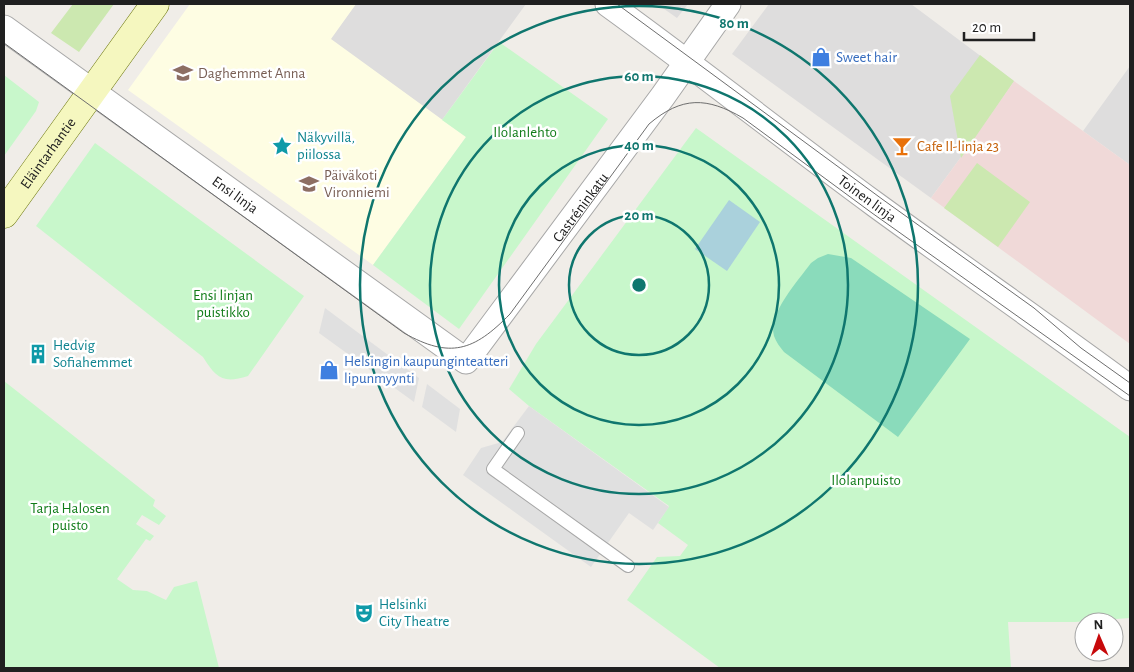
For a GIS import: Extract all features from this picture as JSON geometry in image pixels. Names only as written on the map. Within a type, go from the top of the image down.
[{"type":"main road","name":"Eläintarhantie","points":[[4,214],[155,4]]},
{"type":"street","name":"Toinen linja","points":[[608,4],[877,206],[1130,388]]},
{"type":"street","name":"Castréninkatu","points":[[466,361],[663,96],[728,4]]},
{"type":"street","name":"Ensi linja","points":[[4,28],[466,361]]},
{"type":"lane","points":[[518,433],[492,469],[628,566]]},
{"type":"shaded area","points":[[190,4],[356,4],[331,39],[466,137],[373,265],[128,90]]},
{"type":"shaded area","points":[[356,4],[526,4],[442,120],[330,39]]},
{"type":"shaded area","points":[[657,4],[688,4],[677,18]]},
{"type":"shaded area","points":[[769,4],[911,4],[1014,81],[931,198],[732,54]]},
{"type":"shaded area","points":[[1130,66],[1130,165],[1083,131]]},
{"type":"shaded area","points":[[1014,81],[1130,165],[1130,344],[931,198]]},
{"type":"shaded area","points":[[325,308],[419,378],[414,402],[319,333]]},
{"type":"shaded area","points":[[427,384],[460,409],[456,432],[422,407]]},
{"type":"shaded area","points":[[529,406],[669,507],[653,530],[629,513],[591,567],[463,475],[481,448],[502,442]]},
{"type":"green space","points":[[73,4],[114,4],[79,52],[51,33]]},
{"type":"green space","name":"Ilolanlehto","points":[[499,42],[608,119],[459,329],[373,265],[466,137],[442,120]]},
{"type":"green space","points":[[980,55],[1014,81],[961,158],[950,96]]},
{"type":"green space","points":[[4,75],[39,102],[36,111],[4,156]]},
{"type":"green space","name":"Ilolanpuisto","points":[[696,128],[1130,437],[1130,618],[1124,618],[1124,612],[1074,612],[1074,622],[1008,622],[1011,668],[720,668],[627,600],[657,557],[680,556],[688,545],[658,523],[669,506],[529,406],[509,389],[536,344]]},
{"type":"green space","name":"Ensi linjan puistikko","points":[[95,143],[304,296],[248,376],[226,379],[216,374],[203,357],[36,226]]},
{"type":"green space","points":[[977,163],[1030,202],[998,247],[944,208]]},
{"type":"green space","points":[[828,254],[851,258],[970,339],[898,437],[784,352],[774,336],[775,317],[785,298],[811,263]]},
{"type":"green space","name":"Tarja Halosen puisto","points":[[4,381],[155,500],[153,506],[166,516],[159,525],[142,515],[136,524],[154,536],[150,541],[146,539],[117,579],[133,590],[147,591],[166,600],[174,587],[197,581],[219,668],[4,668]]},
{"type":"water","points":[[729,200],[760,222],[727,271],[695,249]]},
{"type":"tram line","points":[[617,4],[1034,308],[1081,348],[1130,383]]},
{"type":"tram line","points":[[4,43],[404,333],[435,346],[461,347],[473,343],[497,327],[510,314],[649,124],[673,108],[684,104],[706,103],[718,106],[743,118],[872,213],[1130,396]]},
{"type":"place","name":"Sweet hair","points":[[821,57]]},
{"type":"place","name":"Daghemmet Anna","points":[[183,73]]},
{"type":"place","name":"Näkyvillä, piilossa","points":[[282,146]]},
{"type":"place","name":"Cafe II-linja 23","points":[[902,146]]},
{"type":"place","name":"Päiväkoti Vironniemi","points":[[309,184]]},
{"type":"place","name":"Hedvig Sofiahemmet","points":[[38,354]]},
{"type":"place","name":"Helsingin kaupunginteatteri lipunmyynti","points":[[329,370]]},
{"type":"place","name":"Helsinki City Theatre","points":[[364,613]]}]
